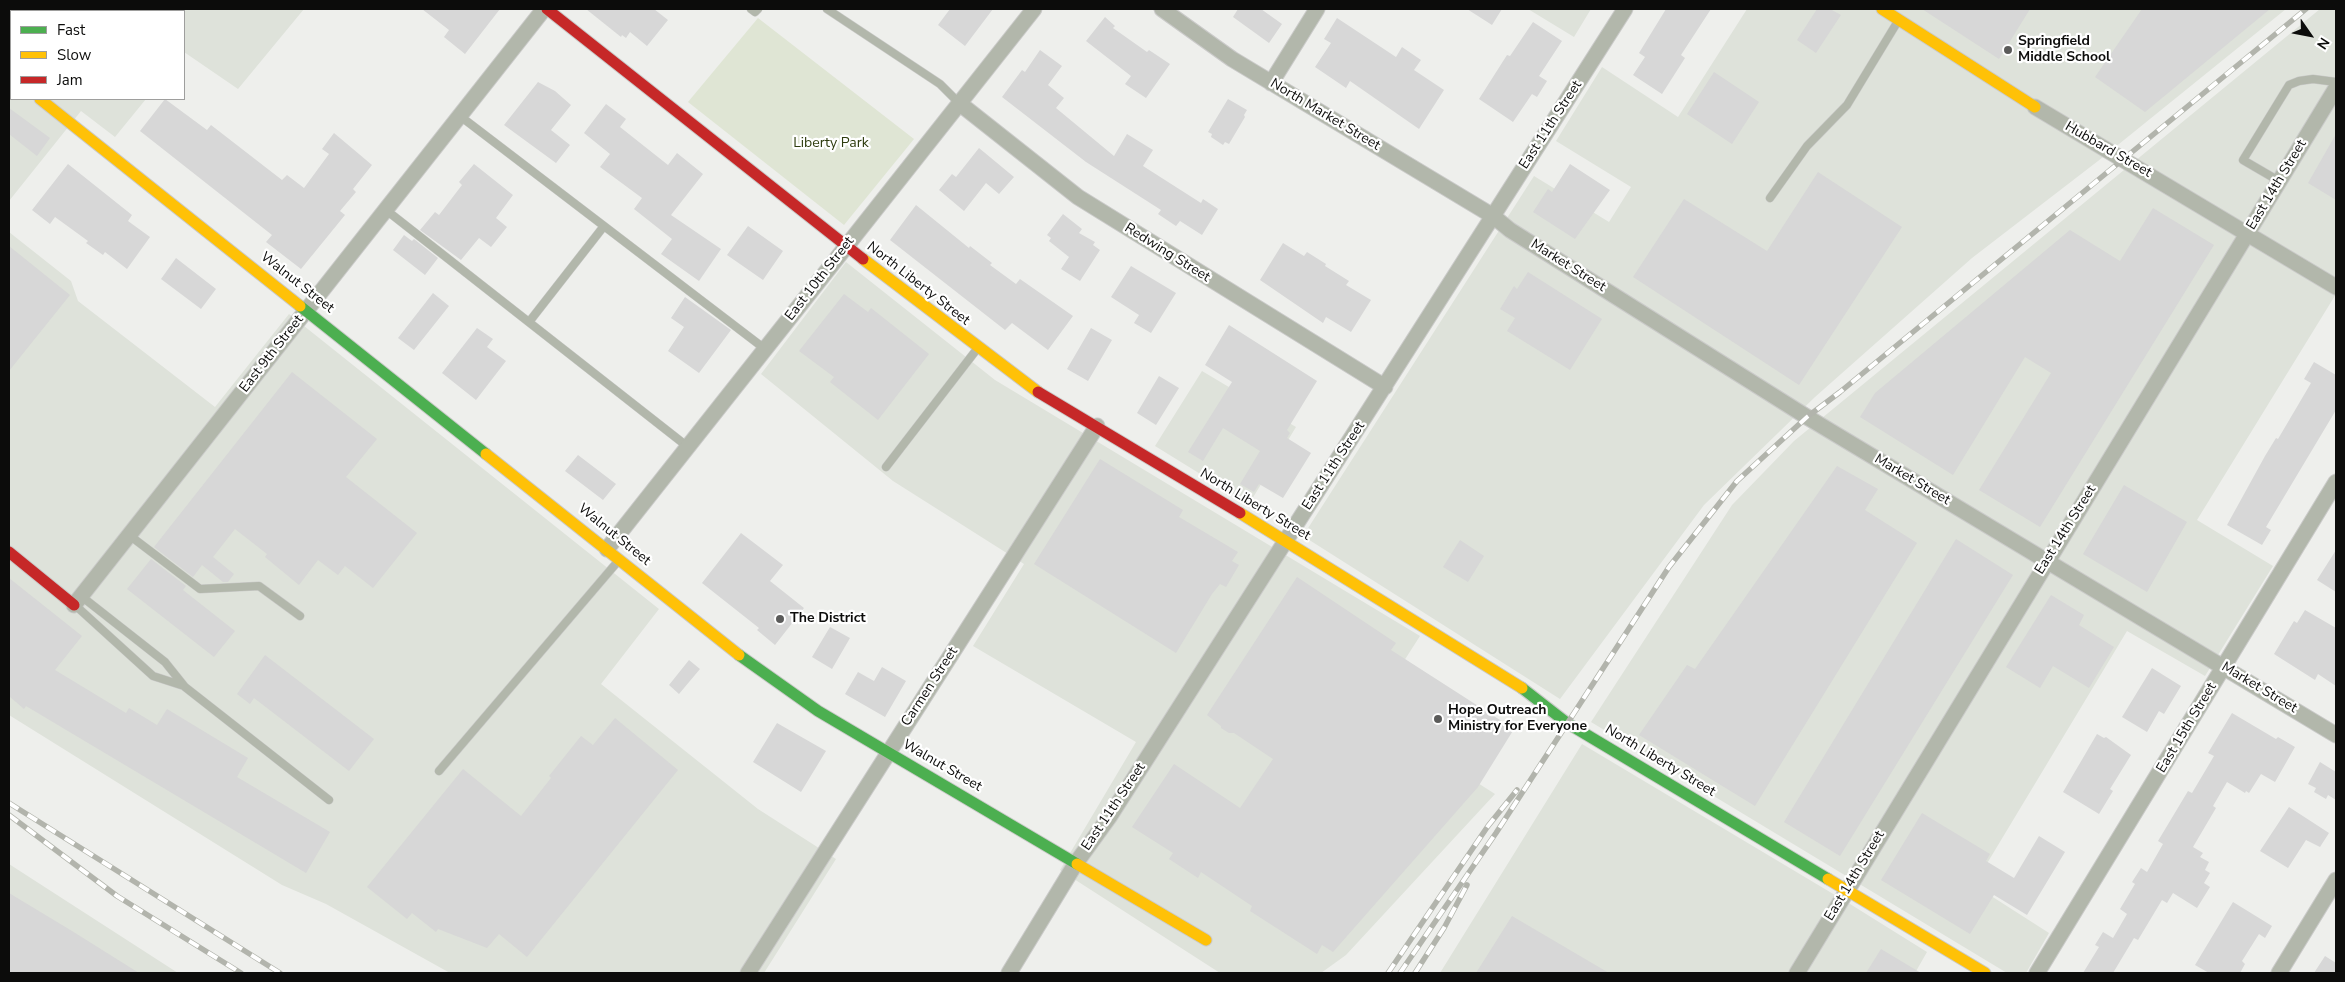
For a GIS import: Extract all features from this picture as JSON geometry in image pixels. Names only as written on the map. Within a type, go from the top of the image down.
[{"type":"street","name":"East 9th Street","points":[[78,600],[545,9]]},
{"type":"street","name":"North Liberty Street","points":[[545,9],[1026,385],[1285,540],[1511,680],[1566,723],[1985,973]]},
{"type":"street","name":"East 10th Street","points":[[607,549],[1034,9]]},
{"type":"street","name":"North Market Street","points":[[1162,9],[1232,60],[1493,216]]},
{"type":"street","points":[[1271,83],[1317,9]]},
{"type":"street","name":"East 11th Street","points":[[1008,973],[1076,862],[1110,816],[1625,9]]},
{"type":"street","name":"Hubbard Street","points":[[1882,9],[2035,107],[2248,232],[2336,287]]},
{"type":"street","name":"East 14th Street","points":[[1796,973],[2336,88]]},
{"type":"street","name":"Walnut Street","points":[[41,100],[773,680],[818,711],[1206,940]]},
{"type":"street","name":"Redwing Street","points":[[959,103],[1085,202],[1385,387]]},
{"type":"street","name":"Market Street","points":[[1493,216],[1510,230],[1798,412],[2336,735]]},
{"type":"street","name":"Carmen Street","points":[[748,973],[1097,426]]},
{"type":"street","name":"East 15th Street","points":[[2037,973],[2336,482]]},
{"type":"street","points":[[9,552],[62,593],[78,600]]},
{"type":"street","points":[[2279,973],[2336,880]]},
{"type":"lane","points":[[751,9],[755,12],[758,9]]},
{"type":"lane","points":[[827,9],[940,84],[959,103]]},
{"type":"lane","points":[[1770,198],[1807,146],[1847,105],[1899,19]]},
{"type":"lane","points":[[2280,180],[2243,160],[2289,85],[2299,80],[2313,79],[2336,82]]},
{"type":"lane","points":[[460,116],[765,349]]},
{"type":"lane","points":[[386,210],[688,447]]},
{"type":"lane","points":[[529,322],[604,226]]},
{"type":"lane","points":[[886,467],[977,348]]},
{"type":"lane","points":[[129,535],[200,589],[259,586],[300,616]]},
{"type":"lane","points":[[439,771],[620,559]]},
{"type":"lane","points":[[78,600],[153,676],[185,687]]},
{"type":"lane","points":[[78,600],[165,662],[185,687],[329,800]]},
{"type":"shaded area","points":[[304,9],[238,89],[185,53],[185,10],[77,10]]},
{"type":"shaded area","points":[[1528,9],[1591,9],[1574,37]]},
{"type":"shaded area","points":[[1747,9],[2286,9],[2098,161],[1972,258],[1815,397],[1704,505],[1560,699],[1303,536],[1534,176],[1609,222],[1631,187],[1556,141],[1602,67],[1678,117]]},
{"type":"shaded area","points":[[2320,9],[2336,9],[2336,294],[2197,520],[2273,566],[2205,676],[2127,631],[1974,885],[2049,933],[2026,973],[2007,973],[1591,722],[1732,505],[1794,441]]},
{"type":"shaded area","points":[[10,96],[10,100],[145,100],[115,137],[81,111],[9,201]]},
{"type":"shaded area","points":[[9,232],[71,281],[78,301],[215,407],[289,314],[659,609],[601,684],[758,809],[836,859],[764,973],[450,973],[326,904],[282,885],[9,715]]},
{"type":"shaded area","points":[[846,262],[995,380],[1420,636],[1370,714],[1495,794],[1346,955],[1321,973],[1220,973],[1060,870],[1136,742],[973,646],[1024,564],[893,481],[761,374]]},
{"type":"shaded area","points":[[1202,371],[1296,427],[1249,504],[1155,446]]},
{"type":"shaded area","points":[[1582,744],[1927,952],[1915,973],[1440,973]]},
{"type":"shaded area","points":[[9,864],[178,973],[9,973]]},
{"type":"green space","name":"Liberty Park","points":[[758,18],[914,139],[844,225],[688,102]]},
{"type":"building","points":[[422,9],[500,9],[465,54],[444,37],[449,30]]},
{"type":"building","points":[[586,9],[654,9],[668,20],[647,46],[630,32],[626,38],[622,35],[621,37]]},
{"type":"building","points":[[950,9],[993,9],[965,46],[938,25]]},
{"type":"building","points":[[1238,9],[1261,9],[1282,24],[1269,43],[1233,17]]},
{"type":"building","points":[[1467,9],[1502,9],[1492,25]]},
{"type":"building","points":[[1666,9],[1711,9],[1681,55],[1685,58],[1662,94],[1633,75],[1645,57],[1639,53]]},
{"type":"building","points":[[1817,9],[1830,9],[1841,15],[1816,53],[1797,40]]},
{"type":"building","points":[[1922,9],[2030,9],[1999,59]]},
{"type":"building","points":[[2142,9],[2270,9],[2145,112],[2095,77]]},
{"type":"building","points":[[1105,17],[1115,26],[1113,28],[1147,52],[1149,50],[1170,64],[1146,98],[1125,84],[1131,76],[1086,41]]},
{"type":"building","points":[[1337,18],[1396,57],[1402,47],[1421,60],[1414,70],[1444,90],[1419,129],[1350,81],[1346,88],[1315,67],[1331,43],[1324,39]]},
{"type":"building","points":[[1533,22],[1562,41],[1539,76],[1547,81],[1537,97],[1532,94],[1513,122],[1479,99],[1507,55],[1510,56]]},
{"type":"building","points":[[1040,50],[1062,66],[1048,85],[1064,98],[1056,108],[1114,156],[1127,134],[1153,150],[1143,166],[1201,203],[1203,199],[1218,209],[1202,235],[1180,221],[1176,226],[1158,214],[1161,210],[1086,162],[1002,97],[1022,70],[1025,72]]},
{"type":"building","points":[[1714,72],[1759,102],[1732,144],[1687,114]]},
{"type":"building","points":[[538,82],[555,91],[571,105],[551,130],[570,145],[556,163],[504,125]]},
{"type":"building","points":[[1228,99],[1247,110],[1244,115],[1245,117],[1229,144],[1225,142],[1223,145],[1211,137],[1212,134],[1208,132]]},
{"type":"building","points":[[164,100],[166,100],[207,130],[211,125],[282,180],[287,175],[304,188],[329,154],[322,149],[334,133],[372,165],[353,189],[356,192],[340,211],[345,215],[301,269],[266,242],[272,235],[140,131]]},
{"type":"building","points":[[606,104],[626,119],[620,127],[668,165],[677,153],[703,174],[671,215],[721,249],[699,281],[661,254],[672,239],[634,209],[642,198],[600,167],[610,154],[584,133]]},
{"type":"building","points":[[9,108],[50,138],[37,156],[9,134]]},
{"type":"building","points":[[2336,134],[2336,200],[2308,183]]},
{"type":"building","points":[[979,148],[1014,177],[999,194],[986,183],[964,211],[939,190],[952,174],[956,177]]},
{"type":"building","points":[[68,164],[132,215],[128,221],[150,237],[127,269],[105,252],[103,255],[86,243],[88,241],[55,217],[50,224],[32,210]]},
{"type":"building","points":[[474,164],[513,195],[496,218],[507,227],[491,247],[479,238],[461,260],[420,230],[435,212],[439,215],[462,185],[459,182]]},
{"type":"building","points":[[1570,164],[1610,190],[1575,239],[1533,212],[1548,189],[1552,192]]},
{"type":"building","points":[[1818,172],[1902,227],[1799,385],[1633,277],[1684,199],[1767,251]]},
{"type":"building","points":[[916,205],[969,248],[970,246],[992,263],[990,265],[1016,284],[1020,279],[1073,316],[1048,350],[1012,323],[1005,330],[890,240]]},
{"type":"building","points":[[2153,208],[2214,245],[2040,527],[1979,490],[2051,373],[2025,357],[1953,475],[1860,417],[1875,393],[2070,230],[2120,261]]},
{"type":"building","points":[[1063,214],[1082,229],[1079,233],[1095,242],[1093,245],[1100,250],[1080,281],[1061,269],[1069,257],[1049,241],[1051,238],[1047,235]]},
{"type":"building","points":[[748,226],[783,251],[763,280],[727,255]]},
{"type":"building","points":[[404,235],[412,241],[414,239],[438,258],[425,275],[393,250]]},
{"type":"building","points":[[1283,243],[1304,256],[1307,252],[1326,264],[1325,266],[1349,281],[1346,285],[1371,300],[1351,332],[1326,317],[1323,323],[1260,280]]},
{"type":"building","points":[[9,246],[70,295],[9,371]]},
{"type":"building","points":[[176,258],[216,289],[201,309],[161,279]]},
{"type":"building","points":[[1131,266],[1176,293],[1151,333],[1134,323],[1139,315],[1111,297]]},
{"type":"building","points":[[1528,272],[1602,319],[1570,370],[1507,331],[1515,318],[1500,309],[1514,286],[1517,289]]},
{"type":"building","points":[[433,293],[449,306],[414,350],[398,338]]},
{"type":"building","points":[[844,294],[868,312],[871,308],[929,354],[878,420],[830,382],[834,377],[799,351]]},
{"type":"building","points":[[685,297],[731,330],[699,373],[668,351],[684,327],[671,318]]},
{"type":"building","points":[[1229,325],[1317,381],[1287,430],[1290,433],[1287,438],[1311,453],[1283,498],[1259,484],[1254,492],[1240,484],[1260,451],[1223,428],[1203,461],[1188,452],[1232,382],[1205,365]]},
{"type":"building","points":[[477,328],[493,339],[487,347],[506,361],[476,400],[442,373]]},
{"type":"building","points":[[1091,328],[1112,340],[1088,381],[1067,369]]},
{"type":"building","points":[[2314,362],[2336,375],[2336,410],[2266,527],[2271,530],[2262,545],[2227,525],[2265,456],[2276,438],[2278,439],[2311,383],[2304,379]]},
{"type":"building","points":[[292,372],[377,439],[346,477],[417,533],[373,588],[345,566],[338,575],[318,560],[299,585],[265,557],[267,554],[235,529],[213,557],[234,574],[228,582],[223,582],[202,565],[193,577],[154,547]]},
{"type":"building","points":[[1159,376],[1179,388],[1156,425],[1137,413]]},
{"type":"building","points":[[578,455],[616,484],[603,500],[565,471]]},
{"type":"building","points":[[1100,459],[1183,510],[1179,517],[1238,552],[1232,561],[1239,565],[1226,587],[1220,584],[1212,594],[1176,653],[1034,564]]},
{"type":"building","points":[[1837,466],[1878,489],[1865,510],[1917,543],[1755,806],[1639,735],[1687,665],[1695,669]]},
{"type":"building","points":[[2124,485],[2187,522],[2147,592],[2083,554]]},
{"type":"building","points":[[741,533],[783,565],[770,581],[804,608],[775,645],[757,630],[759,628],[702,583]]},
{"type":"building","points":[[1956,539],[2013,575],[1840,856],[1784,822]]},
{"type":"building","points":[[1460,540],[1484,556],[1468,582],[1443,567]]},
{"type":"building","points":[[2336,550],[2336,592],[2317,580]]},
{"type":"building","points":[[151,559],[186,586],[183,590],[235,631],[214,657],[127,589]]},
{"type":"building","points":[[1297,577],[1396,643],[1391,650],[1514,729],[1478,787],[1333,952],[1322,945],[1317,954],[1250,911],[1252,906],[1201,872],[1198,878],[1169,859],[1173,853],[1132,827],[1174,764],[1240,808],[1273,759],[1234,733],[1229,733],[1221,728],[1207,715]]},
{"type":"building","points":[[9,578],[82,636],[55,670],[126,713],[129,708],[157,725],[167,709],[248,758],[237,777],[330,832],[306,873],[26,706],[24,709],[9,696]]},
{"type":"building","points":[[2051,595],[2084,615],[2079,625],[2114,647],[2089,688],[2053,666],[2040,688],[2006,667]]},
{"type":"building","points":[[2305,610],[2336,628],[2336,686],[2318,674],[2315,680],[2274,654],[2294,621],[2297,623]]},
{"type":"building","points":[[830,627],[850,638],[832,669],[812,657]]},
{"type":"building","points":[[265,655],[374,739],[349,771],[254,698],[250,704],[237,694]]},
{"type":"building","points":[[689,660],[700,669],[679,694],[669,685]]},
{"type":"building","points":[[882,667],[906,681],[885,717],[845,694],[858,672],[874,681]]},
{"type":"building","points":[[2152,668],[2181,686],[2164,714],[2159,711],[2147,732],[2122,717]]},
{"type":"building","points":[[2232,713],[2276,739],[2278,737],[2295,747],[2275,782],[2261,774],[2249,793],[2246,791],[2245,793],[2227,782],[2213,806],[2216,808],[2193,847],[2203,853],[2200,857],[2209,862],[2205,870],[2210,873],[2204,883],[2210,887],[2197,908],[2173,893],[2167,903],[2162,900],[2138,940],[2134,938],[2113,973],[2083,973],[2099,947],[2095,945],[2103,932],[2113,938],[2127,914],[2120,909],[2135,884],[2132,882],[2141,868],[2147,872],[2163,844],[2158,841],[2188,791],[2192,793],[2214,756],[2208,753]]},
{"type":"building","points":[[615,718],[678,770],[527,957],[499,934],[487,948],[438,929],[436,932],[412,913],[407,919],[367,887],[463,769],[521,816],[551,778],[549,776],[581,736],[593,745]]},
{"type":"building","points":[[777,723],[826,751],[801,792],[753,762]]},
{"type":"building","points":[[2097,734],[2104,738],[2106,737],[2131,755],[2110,789],[2113,791],[2099,814],[2063,792]]},
{"type":"building","points":[[2320,762],[2336,772],[2336,800],[2328,795],[2326,799],[2314,792],[2316,788],[2308,784]]},
{"type":"building","points":[[2289,807],[2329,833],[2320,847],[2306,840],[2288,868],[2260,851]]},
{"type":"building","points":[[1922,813],[1990,854],[1986,861],[2014,878],[2039,836],[2065,852],[2027,915],[1994,895],[1970,934],[1881,880]]},
{"type":"building","points":[[9,893],[72,931],[139,973],[9,973]]},
{"type":"building","points":[[2233,902],[2272,926],[2265,938],[2259,934],[2242,961],[2245,964],[2240,973],[2209,973],[2195,965]]},
{"type":"building","points":[[1512,916],[1609,973],[1476,973]]},
{"type":"building","points":[[1881,949],[1921,973],[1866,973]]},
{"type":"building","points":[[2325,956],[2336,963],[2336,973],[2314,973]]},
{"type":"railway","points":[[1400,973],[1496,833],[1669,567],[1737,481],[1807,417],[1840,392],[2306,9]]},
{"type":"railway","points":[[1388,973],[1488,826],[1517,790]]},
{"type":"railway","points":[[9,803],[280,973]]},
{"type":"railway","points":[[9,815],[117,896],[241,973]]},
{"type":"railway","points":[[1415,973],[1444,928],[1467,885]]},
{"type":"traffic: fast","points":[[300,306],[486,454]]},
{"type":"traffic: fast","points":[[739,655],[818,711],[1077,864]]},
{"type":"traffic: fast","points":[[1522,688],[1567,723],[1828,879]]},
{"type":"traffic: slow","points":[[1882,9],[2035,107]]},
{"type":"traffic: slow","points":[[41,100],[300,306]]},
{"type":"traffic: slow","points":[[863,259],[1038,392]]},
{"type":"traffic: slow","points":[[486,454],[739,655]]},
{"type":"traffic: slow","points":[[1240,513],[1522,688]]},
{"type":"traffic: slow","points":[[1077,864],[1206,940]]},
{"type":"traffic: slow","points":[[1828,879],[1985,973]]},
{"type":"traffic: jam","points":[[547,9],[863,259]]},
{"type":"traffic: jam","points":[[1038,392],[1240,513]]},
{"type":"traffic: jam","points":[[9,552],[74,605]]},
{"type":"place","name":"Springfield Middle School","points":[[2008,50]]},
{"type":"place","name":"The District","points":[[780,619]]},
{"type":"place","name":"Hope Outreach Ministry for Everyone","points":[[1438,719]]}]
